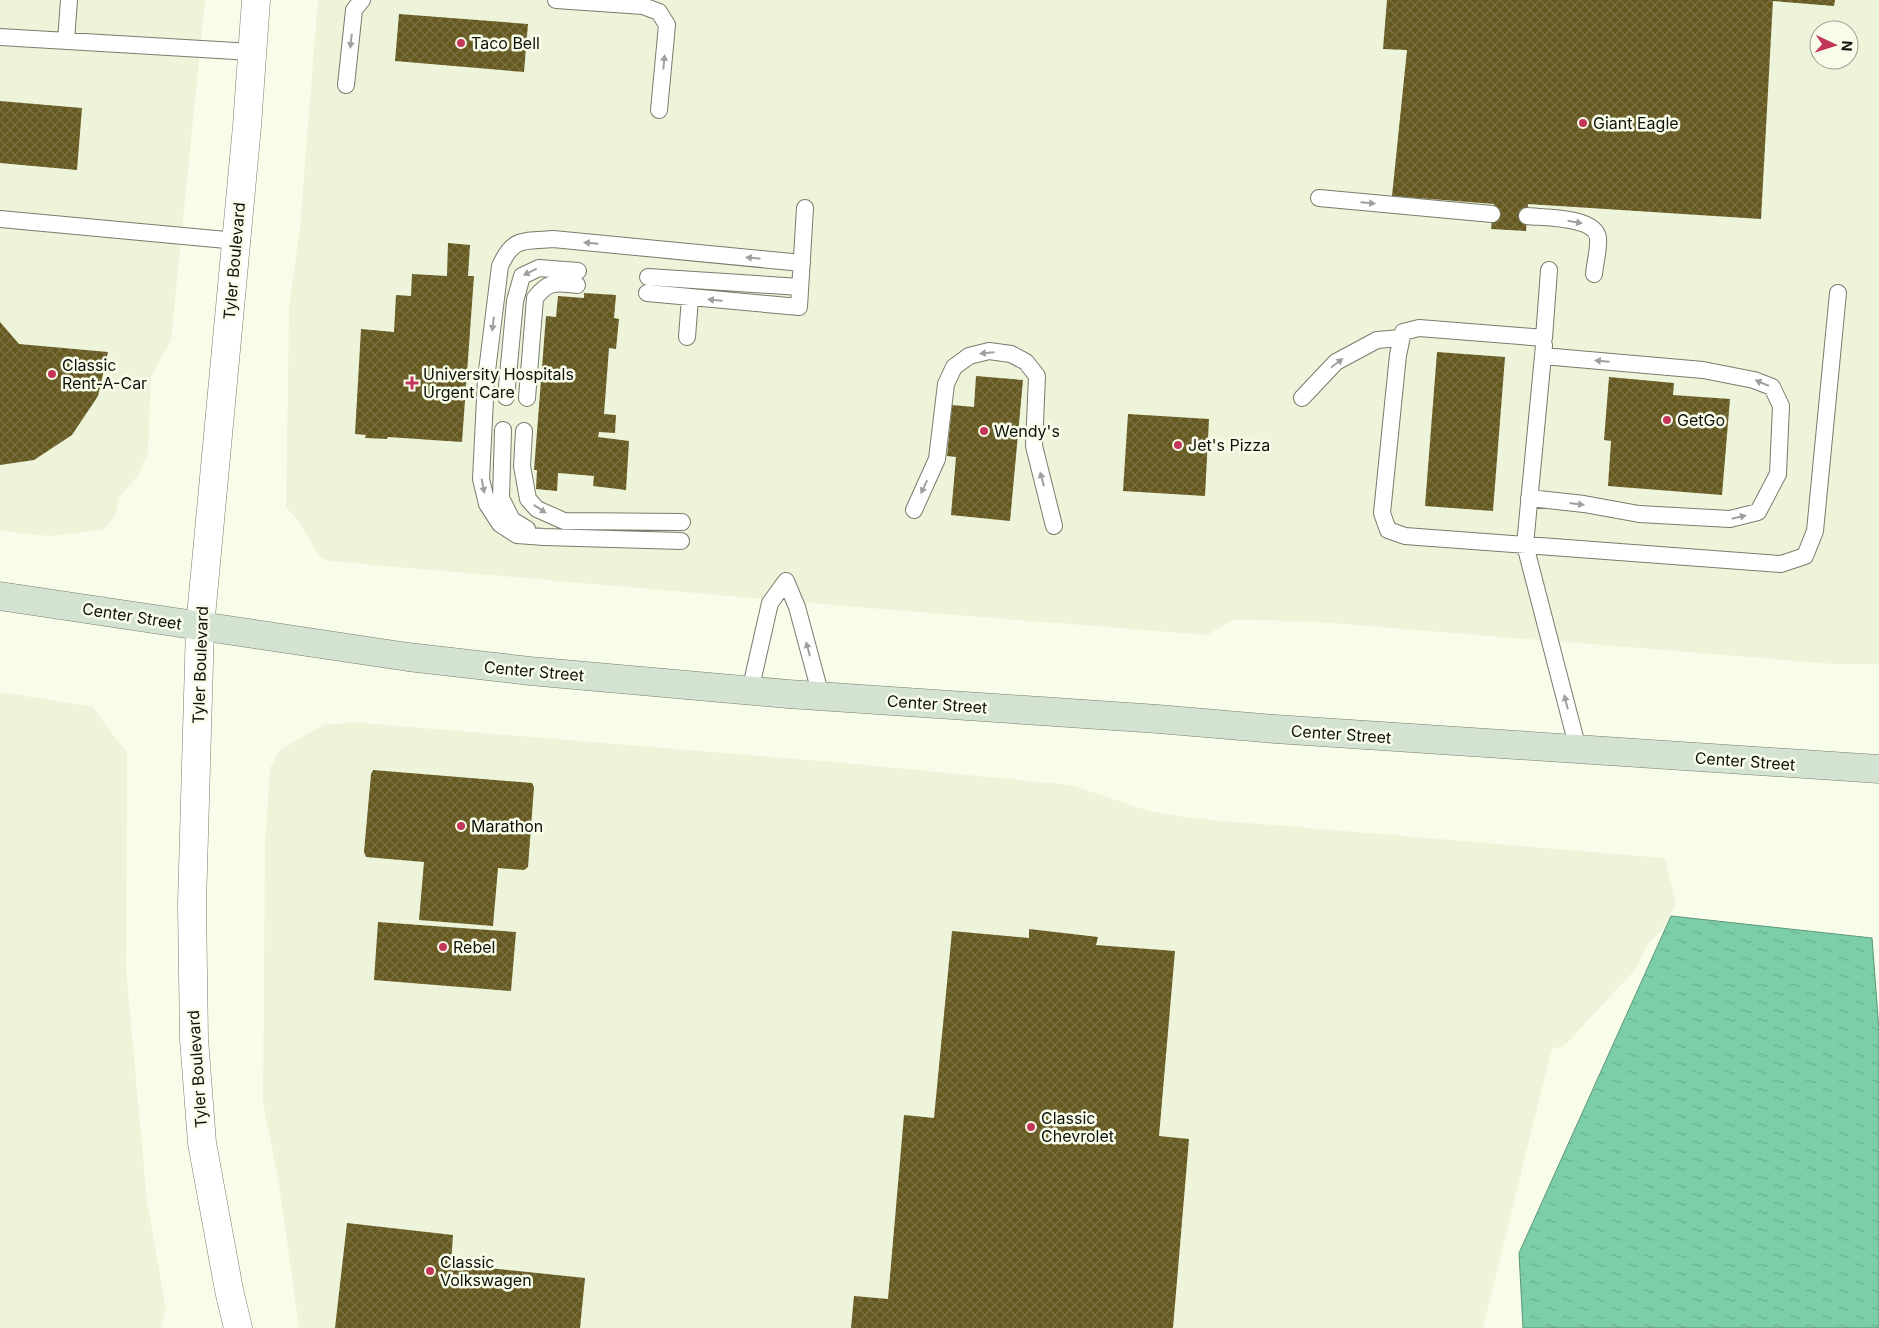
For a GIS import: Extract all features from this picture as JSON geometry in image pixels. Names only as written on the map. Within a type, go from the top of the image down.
[{"type":"main road","name":"Center Street","points":[[0,596],[200,627],[491,667],[750,691],[1879,769]]},
{"type":"street","name":"Tyler Boulevard","points":[[238,1328],[205,1161],[194,1039],[192,904],[200,627],[236,241],[256,0]]},
{"type":"lane","points":[[66,40],[69,0]]},
{"type":"lane","points":[[346,85],[354,10],[362,0]]},
{"type":"lane","points":[[556,0],[643,6],[659,12],[667,25],[659,110]]},
{"type":"lane","points":[[0,36],[252,52]]},
{"type":"lane","points":[[1320,198],[1492,214]]},
{"type":"lane","points":[[800,287],[648,285],[690,298],[799,307],[805,208]]},
{"type":"lane","points":[[1526,216],[1577,221],[1588,224],[1598,237],[1594,274]]},
{"type":"lane","points":[[0,219],[236,241]]},
{"type":"lane","points":[[682,541],[544,538],[517,535],[500,524],[487,504],[481,479],[486,380],[500,266],[508,250],[518,242],[553,240],[802,263]]},
{"type":"lane","points":[[506,397],[515,301],[522,276],[539,268],[578,278],[544,287],[535,298],[527,398]]},
{"type":"lane","points":[[1549,270],[1525,545],[1578,749]]},
{"type":"lane","points":[[1544,338],[1419,328],[1403,332],[1398,355],[1382,513],[1388,530],[1405,536],[1781,564],[1804,556],[1815,531],[1838,293]]},
{"type":"lane","points":[[687,337],[690,298]]},
{"type":"lane","points":[[1302,398],[1336,362],[1377,340],[1401,338]]},
{"type":"lane","points":[[914,510],[937,459],[946,384],[950,375],[954,367],[969,356],[988,351],[1011,354],[1026,362],[1037,376],[1034,446],[1054,526]]},
{"type":"lane","points":[[1529,498],[1584,504],[1638,514],[1730,519],[1758,512],[1778,474],[1781,406],[1772,387],[1754,380],[1703,370],[1543,356]]},
{"type":"lane","points":[[503,430],[501,498],[512,520],[526,528],[538,530],[564,521],[682,522]]},
{"type":"lane","points":[[524,432],[522,466],[528,499],[537,509],[564,521]]},
{"type":"lane","points":[[750,691],[770,603],[786,581],[797,607],[821,696]]},
{"type":"shaded area","points":[[0,0],[205,0],[171,340],[151,377],[148,452],[138,476],[119,497],[115,517],[103,530],[49,536],[0,531]]},
{"type":"shaded area","points":[[318,0],[1879,0],[1879,664],[1834,664],[1306,621],[1232,620],[1207,635],[856,607],[329,561],[321,557],[298,521],[286,507],[289,310],[300,226]]},
{"type":"shaded area","points":[[0,692],[93,707],[127,751],[126,969],[147,1201],[166,1309],[161,1328],[0,1328]]},
{"type":"shaded area","points":[[361,723],[834,762],[1071,785],[1148,811],[1189,818],[1665,858],[1676,905],[1661,931],[1646,946],[1636,969],[1563,1047],[1552,1048],[1483,1328],[299,1328],[279,1184],[263,1103],[265,844],[270,768],[280,750],[324,724]]},
{"type":"water","points":[[1671,916],[1872,938],[1879,1030],[1879,1328],[1523,1328],[1519,1253]]},
{"type":"building","name":"Giant Eagle","points":[[1387,0],[1773,0],[1761,219],[1528,204],[1526,231],[1491,229],[1494,204],[1392,196],[1407,50],[1383,49]]},
{"type":"building","points":[[1773,0],[1835,0],[1834,6]]},
{"type":"building","name":"Taco Bell","points":[[399,14],[528,24],[524,72],[395,61]]},
{"type":"building","points":[[0,101],[82,108],[77,170],[0,163]]},
{"type":"building","name":"University Hospitals Urgent Care","points":[[448,243],[470,245],[468,276],[474,276],[462,442],[388,437],[387,439],[365,438],[366,435],[355,434],[361,329],[394,332],[396,295],[411,296],[412,274],[447,276]]},
{"type":"building","points":[[584,293],[616,295],[614,318],[619,319],[616,349],[609,348],[604,414],[616,415],[615,433],[599,432],[598,437],[629,441],[626,490],[593,486],[594,476],[558,473],[557,491],[536,489],[537,470],[534,470],[546,316],[556,317],[558,296],[584,298]]},
{"type":"building","name":"Classic Rent-A-Car","points":[[0,322],[19,344],[108,352],[98,396],[72,435],[34,460],[0,465]]},
{"type":"building","points":[[1437,352],[1505,357],[1493,511],[1425,506]]},
{"type":"building","name":"Wendy's","points":[[976,376],[1023,380],[1010,521],[951,515],[956,457],[947,456],[952,405],[974,407]]},
{"type":"building","name":"GetGo","points":[[1609,377],[1674,383],[1673,395],[1730,399],[1722,495],[1608,486],[1611,441],[1604,440]]},
{"type":"building","points":[[1128,414],[1209,419],[1205,496],[1123,491]]},
{"type":"building","points":[[373,770],[532,783],[534,787],[528,867],[524,870],[498,868],[493,926],[419,920],[424,862],[366,857],[364,852],[371,774]]},
{"type":"building","points":[[378,922],[516,932],[511,991],[374,980]]},
{"type":"building","name":"Classic Chevrolet","points":[[1029,929],[1098,937],[1096,945],[1175,951],[1159,1136],[1189,1139],[1173,1328],[851,1328],[854,1296],[888,1299],[904,1115],[934,1118],[952,931],[1029,938]]},
{"type":"building","name":"Classic Volkswagen","points":[[347,1223],[453,1235],[451,1264],[585,1278],[580,1328],[335,1328]]},
{"type":"place","name":"Taco Bell","points":[[461,43]]},
{"type":"place","name":"Giant Eagle","points":[[1583,123]]},
{"type":"place","name":"Classic Rent-A-Car","points":[[52,374]]},
{"type":"place","name":"University Hospitals Urgent Care","points":[[412,383]]},
{"type":"place","name":"GetGo","points":[[1667,420]]},
{"type":"place","name":"Wendy's","points":[[984,431]]},
{"type":"place","name":"Jet's Pizza","points":[[1178,445]]},
{"type":"place","name":"Marathon","points":[[461,826]]},
{"type":"place","name":"Rebel","points":[[443,947]]},
{"type":"place","name":"Classic Chevrolet","points":[[1031,1127]]},
{"type":"place","name":"Classic Volkswagen","points":[[430,1271]]}]
